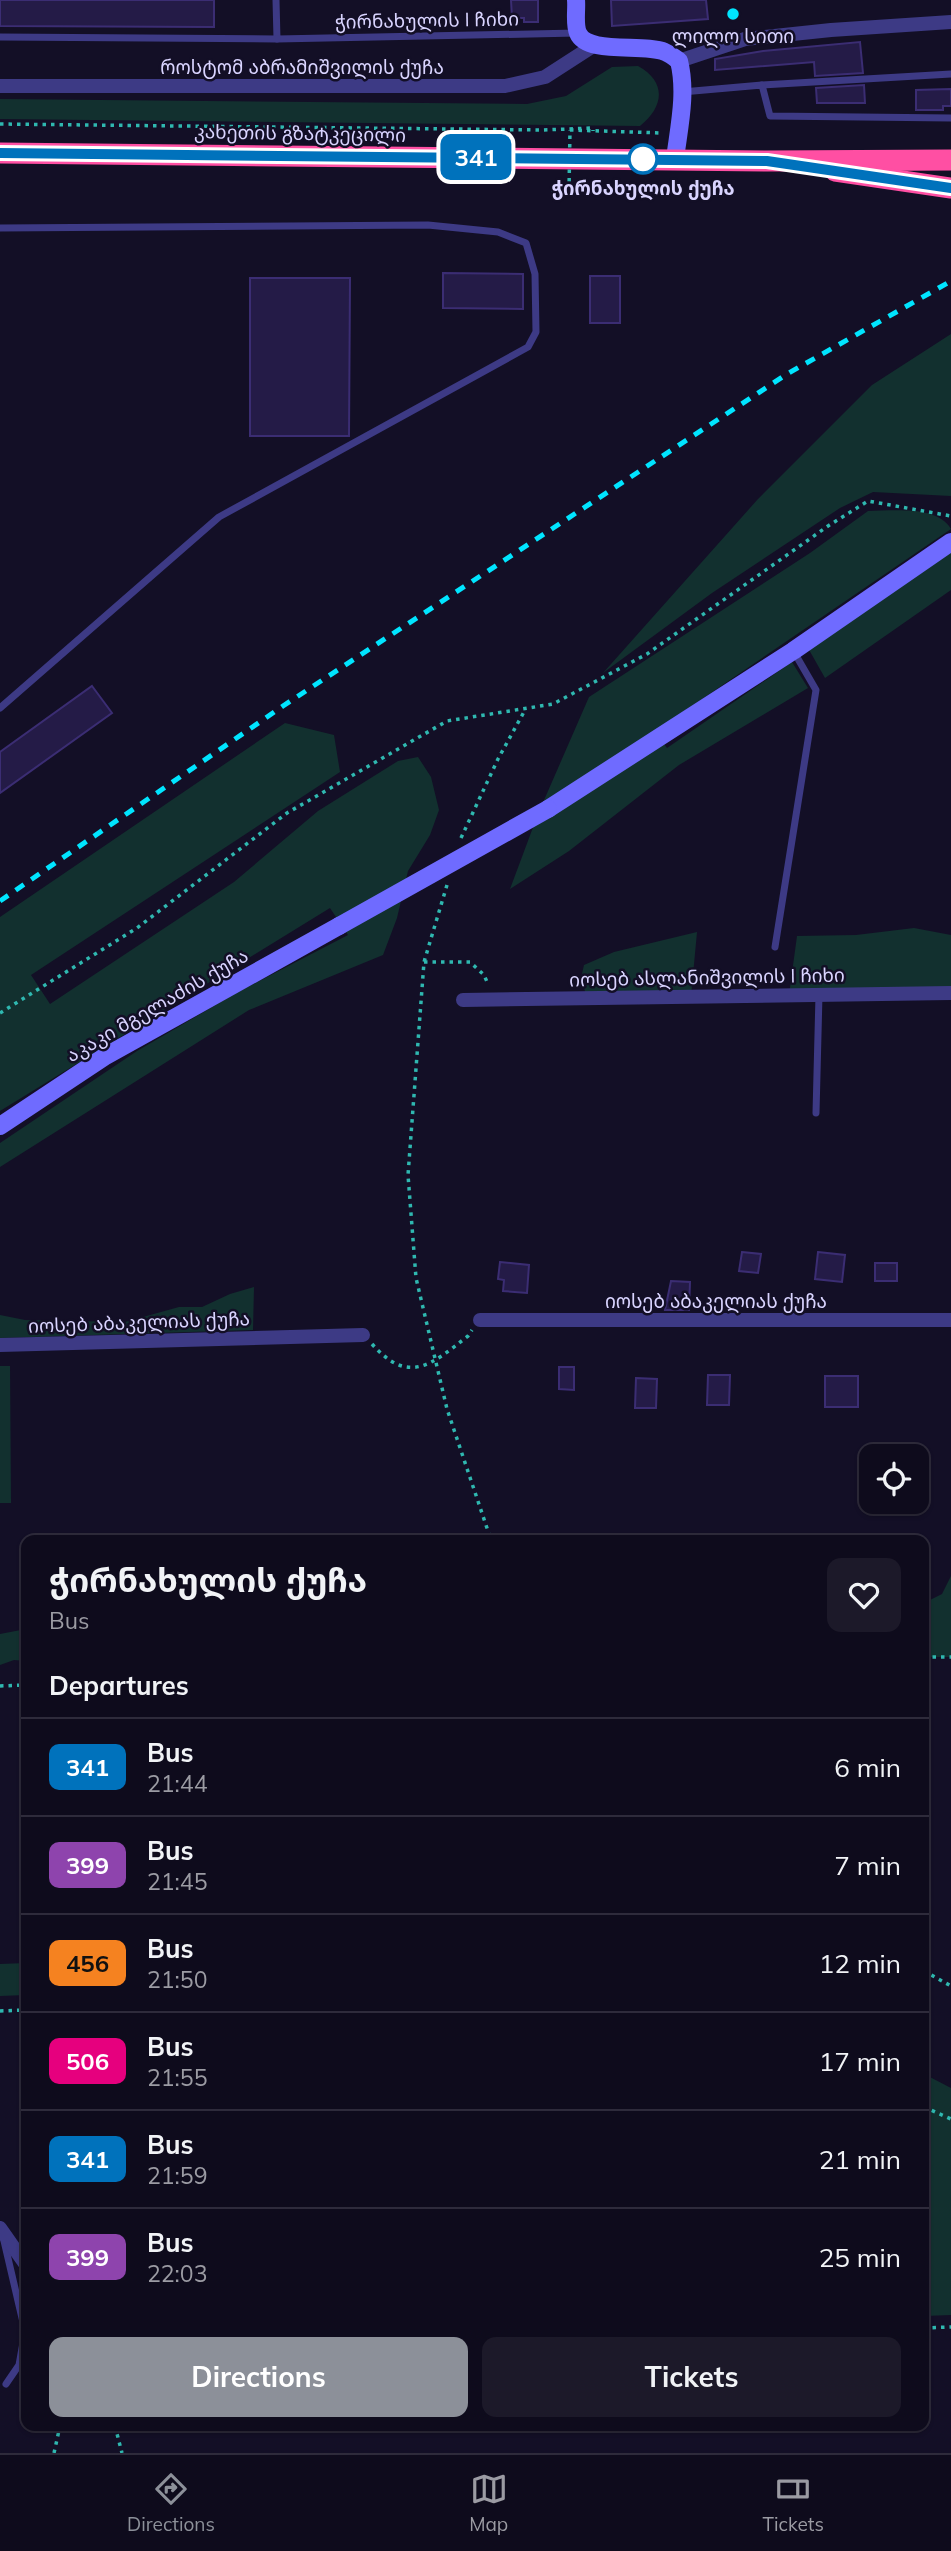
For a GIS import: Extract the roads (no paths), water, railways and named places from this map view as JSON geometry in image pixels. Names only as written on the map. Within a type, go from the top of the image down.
[{"type":"highway","name":"კახეთის გზატკეცილი","points":[[0,153],[767,161],[951,160]]},
{"type":"highway","name":"კახეთის გზატკეცილი","points":[[767,161],[951,188]]},
{"type":"street","points":[[576,0],[578,33],[584,41],[593,46],[664,51],[679,61],[683,77],[675,159]]},
{"type":"street","points":[[679,61],[745,38],[951,22]]},
{"type":"street","name":"როსტომ აბრამიშვილის ქუჩა","points":[[0,86],[505,86],[545,78],[593,46]]},
{"type":"street","name":"აკაკი მგელაძის ქუჩა","points":[[0,1126],[104,1057],[548,809],[793,651],[951,542]]},
{"type":"street","name":"იოსებ ასლანიშვილის I ჩიხი","points":[[463,1000],[951,992]]},
{"type":"street","name":"იოსებ აბაკელიას ქუჩა","points":[[480,1320],[951,1320]]},
{"type":"street","name":"იოსებ აბაკელიას ქუჩა","points":[[0,1345],[363,1335]]},
{"type":"street","points":[[1,2229],[21,2258]]},
{"type":"lane","points":[[276,0],[277,38]]},
{"type":"lane","name":"ჭირნახულის I ჩიხი","points":[[0,37],[277,38],[578,33]]},
{"type":"lane","points":[[682,92],[951,74]]},
{"type":"lane","points":[[762,85],[770,116],[951,118]]},
{"type":"lane","points":[[0,228],[428,225],[498,232],[526,243],[535,274],[536,332],[528,347],[219,517],[0,708]]},
{"type":"lane","points":[[775,947],[816,690],[793,651]]},
{"type":"lane","points":[[816,1113],[819,995]]},
{"type":"lane","points":[[1,2229],[21,2314]]},
{"type":"lane","points":[[6,2384],[19,2365],[21,2354]]},
{"type":"railway","points":[[0,901],[283,706],[787,374],[951,281]]},
{"type":"place","name":"ლილო სითი","points":[[733,14]]},
{"type":"place","name":"ჭირნახულის ქუჩა","points":[[643,159]]}]
